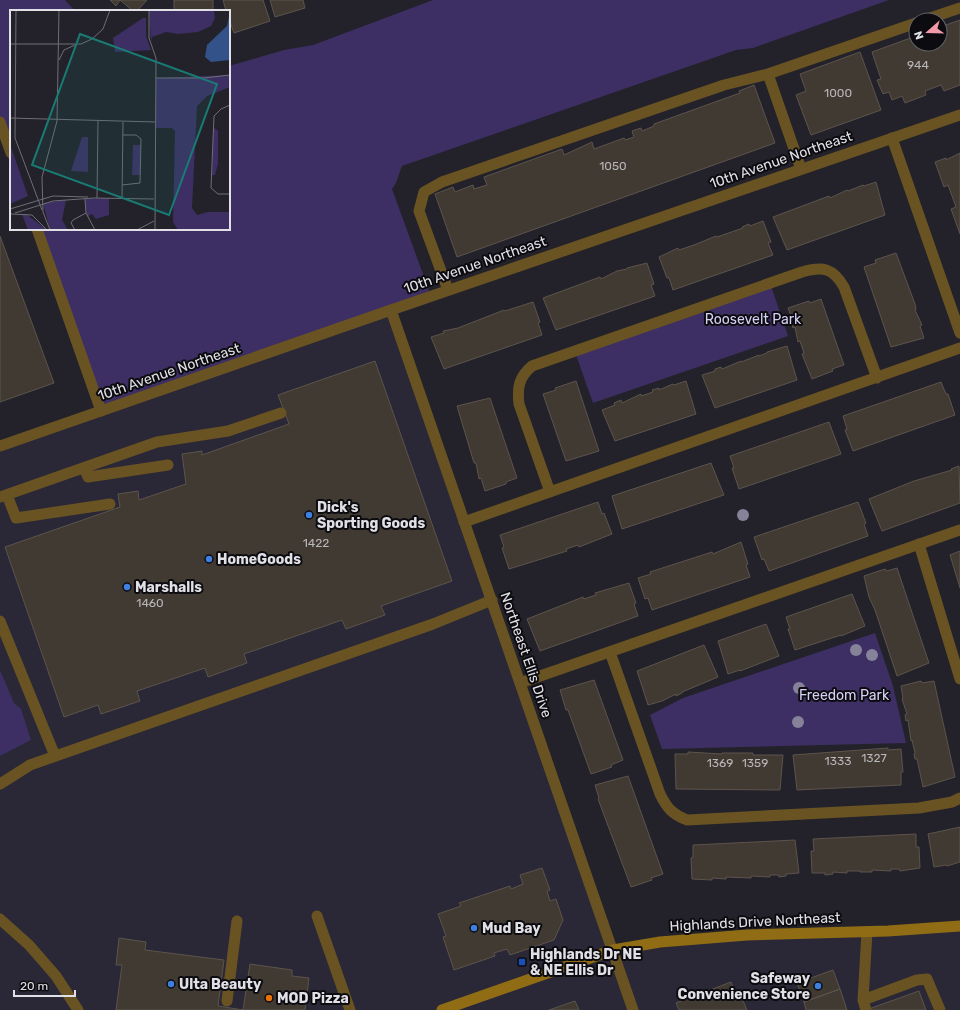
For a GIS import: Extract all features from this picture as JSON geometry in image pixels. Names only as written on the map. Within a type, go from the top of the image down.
[{"type":"main road","name":"Highlands Drive Northeast","points":[[442,1010],[613,950],[708,937],[867,932],[960,926]]},
{"type":"street","points":[[948,12],[960,8]]},
{"type":"street","points":[[448,290],[419,211],[424,192],[450,180],[724,85],[768,74],[908,26]]},
{"type":"street","points":[[768,74],[801,169]]},
{"type":"street","name":"10th Avenue Northeast","points":[[0,446],[448,290],[960,115]]},
{"type":"street","points":[[0,122],[10,150]]},
{"type":"street","points":[[892,138],[960,332]]},
{"type":"street","points":[[37,230],[101,411]]},
{"type":"street","points":[[550,492],[519,404],[519,382],[523,373],[532,366],[802,272],[818,269],[834,274],[844,287],[876,378]]},
{"type":"street","name":"Northeast Ellis Drive","points":[[391,310],[633,1010]]},
{"type":"street","points":[[464,522],[960,348]]},
{"type":"street","points":[[110,504],[16,518],[4,496],[157,442],[228,431],[281,413]]},
{"type":"street","points":[[84,468],[88,477],[168,465]]},
{"type":"street","points":[[520,683],[960,530]]},
{"type":"street","points":[[919,544],[960,679]]},
{"type":"street","points":[[0,784],[30,765],[426,627],[492,600]]},
{"type":"street","points":[[0,621],[55,756]]},
{"type":"street","points":[[610,652],[660,794],[666,807],[687,820],[919,808],[952,802],[960,798]]},
{"type":"street","points":[[317,916],[350,1010]]},
{"type":"street","points":[[0,919],[29,945],[56,976],[78,1010]]},
{"type":"street","points":[[226,1001],[237,921]]},
{"type":"street","points":[[867,932],[864,1005],[916,980],[927,979],[940,1010]]},
{"type":"shaded area","points":[[391,310],[613,950],[660,942],[960,926],[960,1010],[0,1010],[0,446]]},
{"type":"green space","points":[[0,0],[65,0],[74,10],[10,10],[10,150],[0,122]]},
{"type":"green space","points":[[433,0],[889,0],[753,48],[736,50],[402,166],[397,181],[392,189],[431,296],[101,411],[37,230],[230,230],[230,66],[284,50],[313,45]]},
{"type":"green space","name":"Roosevelt Park","points":[[770,283],[788,336],[593,403],[575,352]]},
{"type":"green space","name":"Freedom Park","points":[[875,633],[893,686],[906,743],[662,749],[650,715],[683,698]]},
{"type":"green space","points":[[0,670],[14,703],[21,709],[31,740],[0,756]]},
{"type":"building","points":[[110,0],[120,0],[116,6]]},
{"type":"building","points":[[120,0],[147,0],[138,10],[132,10]]},
{"type":"building","points":[[174,0],[213,0],[213,10],[174,10]]},
{"type":"building","points":[[223,0],[263,0],[270,21],[234,33],[230,22],[230,10],[226,10]]},
{"type":"building","points":[[270,0],[303,0],[305,8],[275,17]]},
{"type":"building","points":[[960,20],[960,85],[944,91],[941,85],[925,91],[926,95],[905,103],[902,96],[892,100],[889,92],[883,94],[877,80],[881,79],[872,52],[908,39],[908,52],[948,52],[948,24]]},
{"type":"building","points":[[860,52],[881,110],[811,135],[796,95],[806,91],[800,74]]},
{"type":"building","points":[[754,85],[775,143],[457,257],[435,194],[453,187],[455,192],[473,185],[474,189],[487,185],[484,177],[562,149],[564,155],[592,142],[594,149],[624,138],[625,140],[634,137],[632,131],[641,128],[642,131],[654,126],[654,124],[740,93],[739,91]]},
{"type":"building","points":[[960,153],[960,234],[951,209],[956,207],[948,185],[944,187],[935,162],[946,158],[946,160]]},
{"type":"building","points":[[876,182],[885,215],[787,250],[773,217],[829,196],[830,198],[847,190],[848,191]]},
{"type":"building","points":[[763,221],[771,242],[768,243],[773,255],[673,290],[659,257],[678,248],[679,250],[716,236],[717,237],[743,228],[742,227],[749,224],[750,226]]},
{"type":"building","points":[[0,236],[54,383],[0,402]]},
{"type":"building","points":[[896,253],[915,304],[915,310],[922,325],[920,326],[924,338],[891,347],[864,267],[876,263],[875,260]]},
{"type":"building","points":[[647,263],[654,284],[651,285],[655,296],[556,330],[543,298],[600,277],[601,279],[617,271]]},
{"type":"building","points":[[821,299],[844,365],[812,379],[802,354],[804,353],[800,341],[798,342],[795,327],[793,328],[791,322],[793,321],[788,308],[809,301],[810,303]]},
{"type":"building","points":[[533,302],[540,322],[538,323],[542,335],[444,369],[431,337],[444,333],[443,331],[458,328],[504,310],[505,311]]},
{"type":"building","points":[[787,346],[797,380],[715,408],[702,375],[715,371],[715,369],[721,367],[722,369],[741,361]]},
{"type":"building","points":[[375,361],[452,581],[381,606],[385,615],[346,629],[342,620],[244,654],[247,663],[208,677],[205,668],[137,691],[140,701],[101,714],[98,705],[64,717],[5,547],[120,507],[118,494],[138,491],[139,500],[186,484],[182,454],[202,451],[202,455],[289,424],[278,395]]},
{"type":"building","points":[[576,381],[599,451],[566,461],[543,394]]},
{"type":"building","points":[[686,381],[696,414],[615,441],[602,410],[615,405],[614,403],[621,400],[622,403],[641,394],[641,396],[653,392],[652,390],[659,388],[659,390],[673,384]]},
{"type":"building","points":[[941,382],[946,394],[948,394],[955,415],[853,451],[845,430],[847,429],[843,416]]},
{"type":"building","points":[[490,398],[517,478],[506,482],[506,484],[485,491],[481,478],[479,479],[476,463],[474,463],[457,406]]},
{"type":"building","points":[[829,422],[841,454],[739,489],[732,468],[734,468],[730,456]]},
{"type":"building","points":[[711,463],[724,495],[622,529],[612,496]]},
{"type":"building","points":[[959,466],[960,503],[882,531],[869,499],[914,481],[952,470],[951,469]]},
{"type":"building","points":[[598,502],[612,534],[579,547],[578,545],[566,549],[567,551],[509,569],[502,548],[504,547],[500,535]]},
{"type":"building","points":[[858,502],[866,523],[864,524],[868,536],[769,571],[764,559],[762,560],[754,537]]},
{"type":"building","points":[[741,542],[748,564],[746,565],[750,577],[652,610],[648,598],[645,599],[638,578],[651,574],[650,572],[712,552],[713,554]]},
{"type":"building","points":[[960,551],[960,588],[950,555]]},
{"type":"building","points":[[897,568],[929,663],[897,676],[875,610],[869,597],[864,576],[885,569],[887,571]]},
{"type":"building","points":[[629,583],[636,603],[634,604],[638,616],[540,651],[527,619],[583,597],[584,599],[596,595],[595,593]]},
{"type":"building","points":[[852,594],[865,626],[841,636],[795,650],[788,629],[790,629],[786,617]]},
{"type":"building","points":[[766,624],[779,656],[728,674],[718,641]]},
{"type":"building","points":[[704,645],[718,677],[676,696],[676,694],[662,701],[648,705],[637,671]]},
{"type":"building","points":[[594,680],[623,760],[611,765],[612,767],[591,774],[568,710],[566,710],[560,690]]},
{"type":"building","points":[[921,681],[922,683],[934,681],[955,777],[923,787],[917,759],[915,759],[908,720],[906,721],[905,715],[907,714],[902,699],[901,686]]},
{"type":"building","points":[[888,748],[888,750],[901,749],[903,772],[901,772],[901,785],[797,790],[793,755]]},
{"type":"building","points":[[688,752],[783,755],[780,790],[676,789],[675,754],[688,754]]},
{"type":"building","points":[[628,776],[663,874],[651,878],[652,880],[631,887],[598,799],[595,785]]},
{"type":"building","points":[[960,827],[960,862],[947,866],[934,867],[928,834]]},
{"type":"building","points":[[916,834],[916,847],[919,847],[920,868],[900,871],[899,869],[891,869],[891,871],[872,870],[872,872],[833,872],[833,874],[825,875],[825,873],[812,873],[811,851],[814,851],[813,839]]},
{"type":"building","points":[[795,840],[799,873],[786,874],[786,876],[779,877],[779,875],[770,875],[770,877],[751,876],[751,878],[712,878],[712,880],[692,879],[691,858],[693,857],[693,845]]},
{"type":"building","points":[[542,868],[550,890],[547,891],[550,901],[556,899],[563,920],[554,940],[510,955],[507,949],[494,953],[495,956],[454,970],[443,937],[446,936],[438,914],[461,906],[459,903],[510,886],[511,889],[523,884],[520,875]]},
{"type":"building","points":[[119,938],[146,942],[145,950],[224,960],[218,1006],[243,1010],[116,1010],[122,965],[116,965]]},
{"type":"building","points":[[250,964],[292,970],[292,976],[309,978],[305,1010],[243,1010]]},
{"type":"building","name":"Safeway Convenience Store","points":[[833,970],[840,989],[804,1002],[797,983]]},
{"type":"building","points":[[731,982],[735,992],[739,991],[747,1010],[679,1010],[676,1003]]},
{"type":"building","points":[[840,989],[847,1010],[806,1010],[804,1002]]},
{"type":"building","points":[[919,991],[926,1010],[866,1010]]},
{"type":"building","points":[[575,1001],[579,1010],[549,1010]]},
{"type":"place","name":"Dick's Sporting Goods","points":[[309,515]]},
{"type":"place","name":"HomeGoods","points":[[209,559]]},
{"type":"place","name":"Marshalls","points":[[127,587]]},
{"type":"place","name":"Mud Bay","points":[[474,928]]},
{"type":"place","name":"Highlands Dr NE & NE Ellis Dr","points":[[522,962]]},
{"type":"place","name":"Ulta Beauty","points":[[171,984]]},
{"type":"place","name":"Safeway Convenience Store","points":[[818,986]]},
{"type":"place","name":"MOD Pizza","points":[[269,998]]}]
